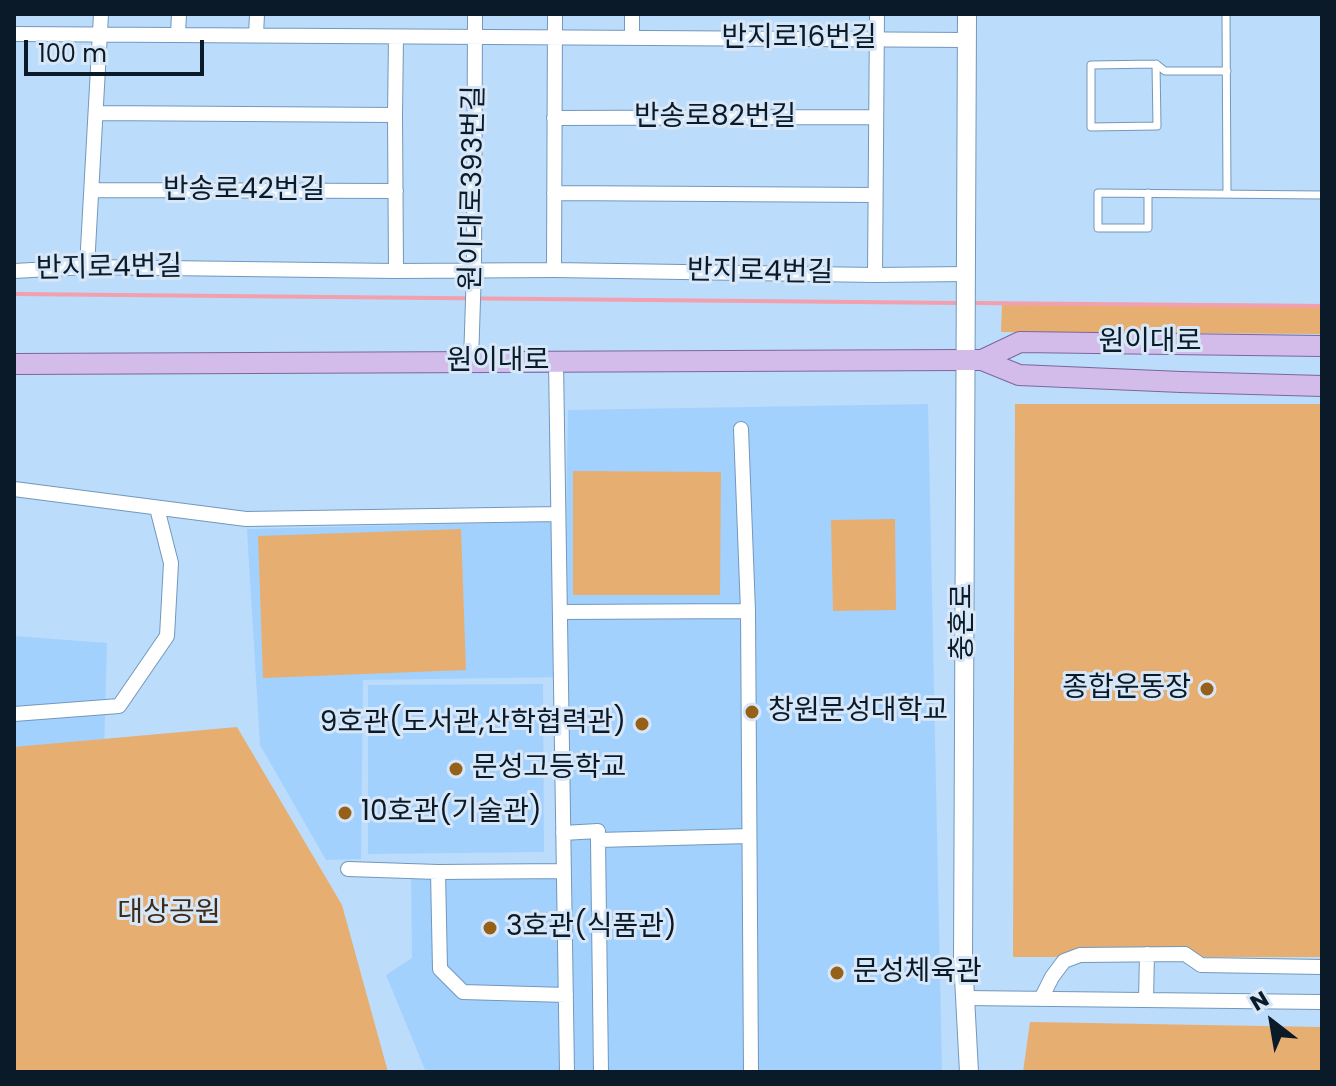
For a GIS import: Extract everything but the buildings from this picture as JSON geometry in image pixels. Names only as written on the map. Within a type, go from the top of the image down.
[{"type":"main road","points":[[966,278],[967,14]]},
{"type":"main road","name":"충혼로","points":[[966,278],[966,316],[973,360],[963,959],[969,1072]]},
{"type":"main road","name":"원이대로","points":[[973,360],[1020,342],[1322,346]]},
{"type":"main road","name":"원이대로","points":[[14,364],[973,360],[1019,375],[1322,386]]},
{"type":"street","points":[[87,267],[101,14]]},
{"type":"street","points":[[178,34],[179,14]]},
{"type":"street","points":[[256,35],[257,14]]},
{"type":"street","name":"원이대로393번길","points":[[471,362],[475,14]]},
{"type":"street","points":[[554,270],[555,14]]},
{"type":"street","points":[[632,14],[632,38]]},
{"type":"street","points":[[875,275],[877,14]]},
{"type":"street","name":"반지로16번길","points":[[14,34],[966,40]]},
{"type":"street","points":[[396,37],[396,271]]},
{"type":"street","points":[[96,113],[395,115]]},
{"type":"street","name":"반송로82번길","points":[[554,118],[876,117]]},
{"type":"street","name":"반송로42번길","points":[[92,190],[396,191]]},
{"type":"street","points":[[554,193],[875,195]]},
{"type":"street","name":"반지로4번길","points":[[14,271],[87,267],[396,271],[474,269],[966,278]]},
{"type":"street","points":[[556,362],[567,1072]]},
{"type":"street","points":[[741,429],[748,611],[751,1072]]},
{"type":"street","points":[[14,489],[246,519],[558,514]]},
{"type":"street","points":[[14,714],[119,706],[167,636],[171,563],[157,508]]},
{"type":"street","points":[[560,612],[748,611]]},
{"type":"street","points":[[563,833],[598,831],[601,1072]]},
{"type":"street","points":[[598,840],[749,836]]},
{"type":"street","points":[[348,869],[564,871]]},
{"type":"street","points":[[438,872],[440,969],[463,992],[566,995]]},
{"type":"street","points":[[1146,1000],[1147,954]]},
{"type":"street","points":[[1041,999],[1064,961],[1080,955],[1185,954],[1201,965],[1322,967]]},
{"type":"street","points":[[965,998],[1322,1002]]},
{"type":"lane","points":[[1226,14],[1227,194]]},
{"type":"lane","points":[[1156,64],[1157,126],[1091,127],[1091,65],[1156,64],[1165,71],[1227,71]]},
{"type":"lane","points":[[1148,193],[1148,228],[1098,228],[1098,193],[1148,193],[1322,195]]},
{"type":"shaded area","name":"창원문성대학교","points":[[928,404],[942,1072],[426,1072],[386,975],[412,958],[411,865],[569,863],[569,677],[363,680],[361,859],[326,860],[260,745],[247,529],[566,521],[568,410]]},
{"type":"shaded area","points":[[14,636],[107,643],[104,752],[14,830]]},
{"type":"shaded area","name":"문성고등학교","points":[[543,684],[544,852],[368,854],[368,685]]},
{"type":"green space","points":[[1002,303],[1322,304],[1322,334],[1001,332]]},
{"type":"green space","points":[[1015,404],[1322,404],[1322,957],[1013,957]]},
{"type":"green space","points":[[573,471],[721,472],[720,595],[573,595]]},
{"type":"green space","points":[[895,519],[896,610],[833,611],[831,520]]},
{"type":"green space","points":[[461,529],[466,670],[263,678],[258,536]]},
{"type":"green space","name":"대상공원","points":[[237,727],[342,905],[388,1072],[14,1072],[14,747]]},
{"type":"green space","points":[[1030,1022],[1322,1027],[1322,1072],[1023,1072]]},
{"type":"waterway","points":[[14,294],[960,303]]},
{"type":"waterway","points":[[972,303],[1322,306]]},
{"type":"place","name":"종합운동장","points":[[1207,689]]},
{"type":"place","name":"창원문성대학교","points":[[752,712]]},
{"type":"place","name":"9호관(도서관,산학협력관)","points":[[642,724]]},
{"type":"place","name":"문성고등학교","points":[[456,769]]},
{"type":"place","name":"10호관(기술관)","points":[[345,813]]},
{"type":"place","name":"3호관(식품관)","points":[[490,928]]},
{"type":"place","name":"문성체육관","points":[[837,973]]}]
